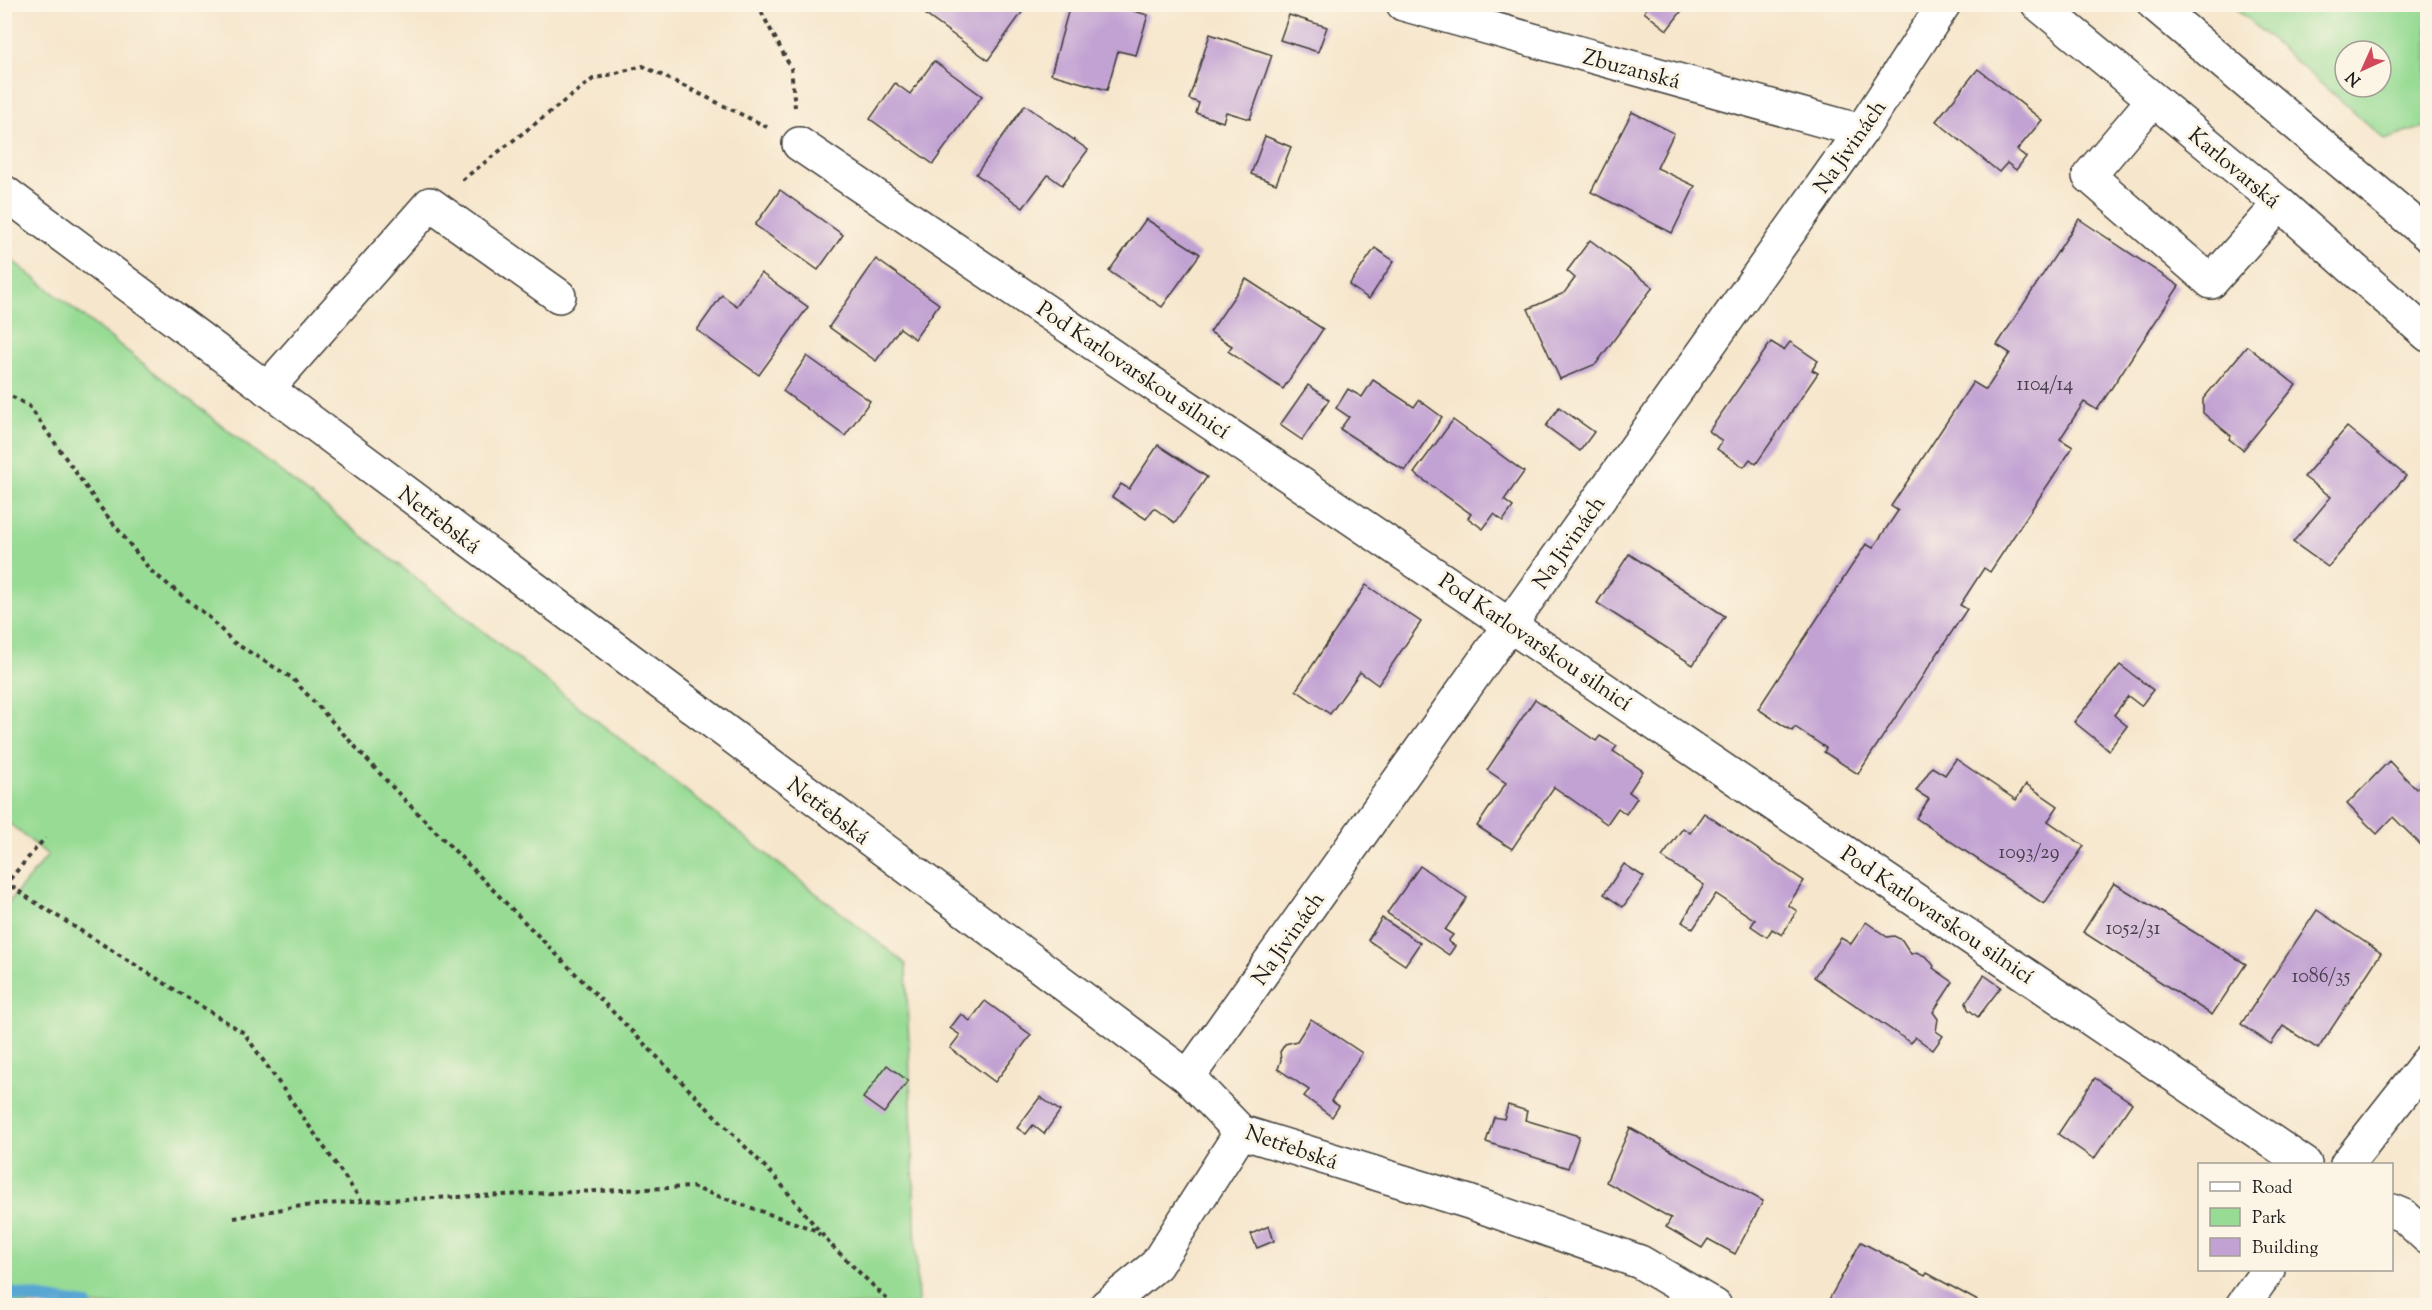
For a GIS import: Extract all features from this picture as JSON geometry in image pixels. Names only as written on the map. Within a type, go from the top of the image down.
[{"type":"street","name":"Zbuzanská","points":[[1403,4],[1861,131]]},
{"type":"street","name":"Na Jivinách","points":[[1188,1077],[1861,131],[1944,4]]},
{"type":"street","name":"Karlovarská","points":[[2038,4],[2280,204],[2427,335]]},
{"type":"street","points":[[2154,4],[2427,235]]},
{"type":"street","points":[[2153,100],[2089,176],[2211,282],[2280,204]]},
{"type":"street","name":"Pod Karlovarskou silnicí","points":[[799,144],[1511,623],[2304,1163]]},
{"type":"street","name":"Netřebská","points":[[4,192],[1188,1077],[1241,1132],[1469,1202],[1641,1262],[1715,1305]]},
{"type":"street","points":[[267,389],[430,204],[559,296]]},
{"type":"street","points":[[2348,1163],[2427,1061]]},
{"type":"street","points":[[1106,1305],[1156,1265],[1241,1132]]},
{"type":"street","points":[[2393,1212],[2404,1216],[2427,1238]]},
{"type":"street","points":[[2241,1305],[2266,1271]]},
{"type":"path","points":[[757,4],[790,68],[799,144]]},
{"type":"path","points":[[430,204],[593,79],[643,66],[799,144]]},
{"type":"path","points":[[4,392],[29,406],[100,507],[151,571],[209,617],[233,642],[292,678],[396,791],[776,1178],[833,1248]]},
{"type":"path","points":[[45,838],[5,883],[244,1033],[362,1201]]},
{"type":"path","points":[[234,1218],[293,1207],[362,1201],[692,1187],[815,1230],[894,1305]]},
{"type":"path","points":[[348,1305],[349,1298]]},
{"type":"green space","points":[[2232,5],[2427,5],[2427,126],[2385,140],[2339,99],[2393,99],[2393,39],[2333,39],[2333,94]]},
{"type":"green space","points":[[4,254],[906,964],[918,1305],[339,1306],[339,1302],[329,1300],[328,1305],[279,1306],[245,1298],[242,1306],[5,1305],[5,907],[48,855],[5,820]]},
{"type":"building","points":[[933,4],[1028,4],[988,60],[926,15]]},
{"type":"building","points":[[1650,4],[1687,4],[1667,30],[1644,12]]},
{"type":"building","points":[[1070,5],[1112,5],[1148,15],[1136,55],[1118,51],[1107,90],[1051,74]]},
{"type":"building","points":[[1289,15],[1327,27],[1318,52],[1280,40]]},
{"type":"building","points":[[1210,34],[1272,55],[1250,119],[1226,112],[1223,122],[1196,113],[1199,103],[1189,99]]},
{"type":"building","points":[[934,61],[982,96],[933,164],[870,119],[895,83],[910,94]]},
{"type":"building","points":[[1978,69],[2042,120],[2017,150],[2026,157],[2016,170],[2007,163],[1999,172],[1936,121]]},
{"type":"building","points":[[1025,105],[1088,150],[1062,185],[1048,175],[1023,208],[976,174]]},
{"type":"building","points":[[1632,112],[1674,133],[1657,168],[1695,186],[1672,233],[1591,192]]},
{"type":"building","points":[[1265,136],[1291,147],[1276,184],[1251,174]]},
{"type":"building","points":[[780,190],[843,235],[818,270],[755,225]]},
{"type":"building","points":[[1146,219],[1200,254],[1162,307],[1109,271]]},
{"type":"building","points":[[2079,219],[2179,286],[2097,410],[2084,402],[2060,439],[2073,447],[1990,572],[1984,568],[1960,605],[1967,609],[1858,774],[1824,752],[1826,748],[1795,727],[1792,731],[1758,709],[1866,544],[1873,548],[1898,511],[1891,506],[1973,382],[1986,390],[2010,353],[1997,345]]},
{"type":"building","points":[[1590,240],[1653,287],[1596,364],[1560,379],[1528,309],[1564,293],[1575,278],[1567,271]]},
{"type":"building","points":[[1375,248],[1394,261],[1369,299],[1349,285]]},
{"type":"building","points":[[876,259],[939,304],[915,339],[900,328],[876,361],[829,327]]},
{"type":"building","points":[[761,273],[808,307],[759,375],[697,330],[722,295],[737,306]]},
{"type":"building","points":[[1246,279],[1323,329],[1283,389],[1228,351],[1232,346],[1210,332]]},
{"type":"building","points":[[1771,342],[1784,350],[1790,342],[1818,361],[1812,370],[1818,373],[1756,464],[1750,459],[1744,467],[1717,449],[1722,441],[1709,431]]},
{"type":"building","points":[[2247,346],[2296,385],[2243,450],[2229,439],[2231,436],[2203,413],[2203,399]]},
{"type":"building","points":[[807,356],[870,401],[845,436],[783,391]]},
{"type":"building","points":[[1373,380],[1414,407],[1419,400],[1442,417],[1405,471],[1340,429],[1349,417],[1336,408],[1348,389],[1362,397]]},
{"type":"building","points":[[1308,385],[1329,400],[1302,440],[1280,425]]},
{"type":"building","points":[[1559,407],[1594,432],[1580,451],[1546,426]]},
{"type":"building","points":[[1453,420],[1524,472],[1504,500],[1513,507],[1503,521],[1494,514],[1483,529],[1468,518],[1471,514],[1414,473]]},
{"type":"building","points":[[2347,427],[2406,476],[2328,567],[2293,542],[2331,497],[2304,477]]},
{"type":"building","points":[[1158,445],[1207,477],[1175,523],[1154,508],[1146,519],[1112,497],[1121,484],[1129,489]]},
{"type":"building","points":[[1629,554],[1725,616],[1693,665],[1597,603]]},
{"type":"building","points":[[1366,585],[1421,622],[1378,685],[1360,672],[1330,714],[1296,690]]},
{"type":"building","points":[[2120,665],[2153,690],[2141,706],[2128,696],[2114,715],[2127,726],[2109,750],[2074,722]]},
{"type":"building","points":[[1535,699],[1596,741],[1600,736],[1617,746],[1613,751],[1643,771],[1629,792],[1637,798],[1626,814],[1618,808],[1607,824],[1554,787],[1512,849],[1477,826],[1506,783],[1487,770]]},
{"type":"building","points":[[1956,759],[2016,800],[2026,784],[2058,806],[2048,821],[2084,846],[2044,904],[1916,818],[1929,799],[1916,791],[1932,767],[1945,775]]},
{"type":"building","points":[[2389,761],[2416,789],[2428,778],[2428,852],[2393,817],[2377,834],[2347,804]]},
{"type":"building","points":[[1704,813],[1804,881],[1788,905],[1797,911],[1782,935],[1772,929],[1767,937],[1751,926],[1755,920],[1716,894],[1693,929],[1682,922],[1704,885],[1662,857],[1683,828],[1690,833]]},
{"type":"building","points":[[1624,864],[1644,877],[1623,907],[1604,894]]},
{"type":"building","points":[[1420,866],[1467,898],[1445,930],[1453,935],[1448,941],[1455,946],[1449,955],[1387,913]]},
{"type":"building","points":[[2114,883],[2246,964],[2212,1015],[2083,932]]},
{"type":"building","points":[[2317,910],[2381,953],[2318,1049],[2283,1026],[2271,1044],[2241,1024]]},
{"type":"building","points":[[1382,918],[1420,943],[1405,965],[1368,940]]},
{"type":"building","points":[[1866,922],[1887,937],[1894,936],[1902,940],[1911,954],[1916,952],[1927,957],[1934,966],[1933,968],[1953,982],[1933,1012],[1938,1019],[1936,1031],[1943,1036],[1933,1050],[1915,1037],[1911,1043],[1814,977],[1841,938],[1851,944]]},
{"type":"building","points":[[1984,975],[2001,987],[1978,1017],[1968,1009],[1966,1002]]},
{"type":"building","points":[[985,1001],[1031,1035],[995,1082],[950,1048],[960,1035],[950,1028],[961,1014],[970,1021]]},
{"type":"building","points":[[1311,1019],[1362,1053],[1331,1101],[1339,1106],[1332,1117],[1304,1096],[1309,1090],[1278,1069],[1281,1060],[1280,1052],[1285,1044],[1297,1041]]},
{"type":"building","points":[[887,1065],[908,1081],[884,1113],[863,1098]]},
{"type":"building","points":[[2095,1078],[2132,1103],[2094,1159],[2058,1134]]},
{"type":"building","points":[[1040,1097],[1060,1111],[1044,1134],[1033,1125],[1026,1134],[1017,1128]]},
{"type":"building","points":[[1508,1105],[1527,1111],[1525,1120],[1579,1136],[1568,1168],[1486,1142],[1494,1117],[1504,1119]]},
{"type":"building","points":[[1630,1128],[1763,1201],[1735,1254],[1708,1239],[1702,1248],[1666,1227],[1671,1218],[1606,1182]]},
{"type":"building","points":[[1269,1226],[1274,1241],[1257,1248],[1251,1234]]},
{"type":"building","points":[[1861,1242],[1925,1276],[1927,1273],[1987,1306],[1831,1306],[1827,1303]]},
{"type":"building","points":[[1544,1298],[1566,1305],[1566,1306],[1542,1306]]},
{"type":"waterway","points":[[4,1293],[86,1306]]}]
